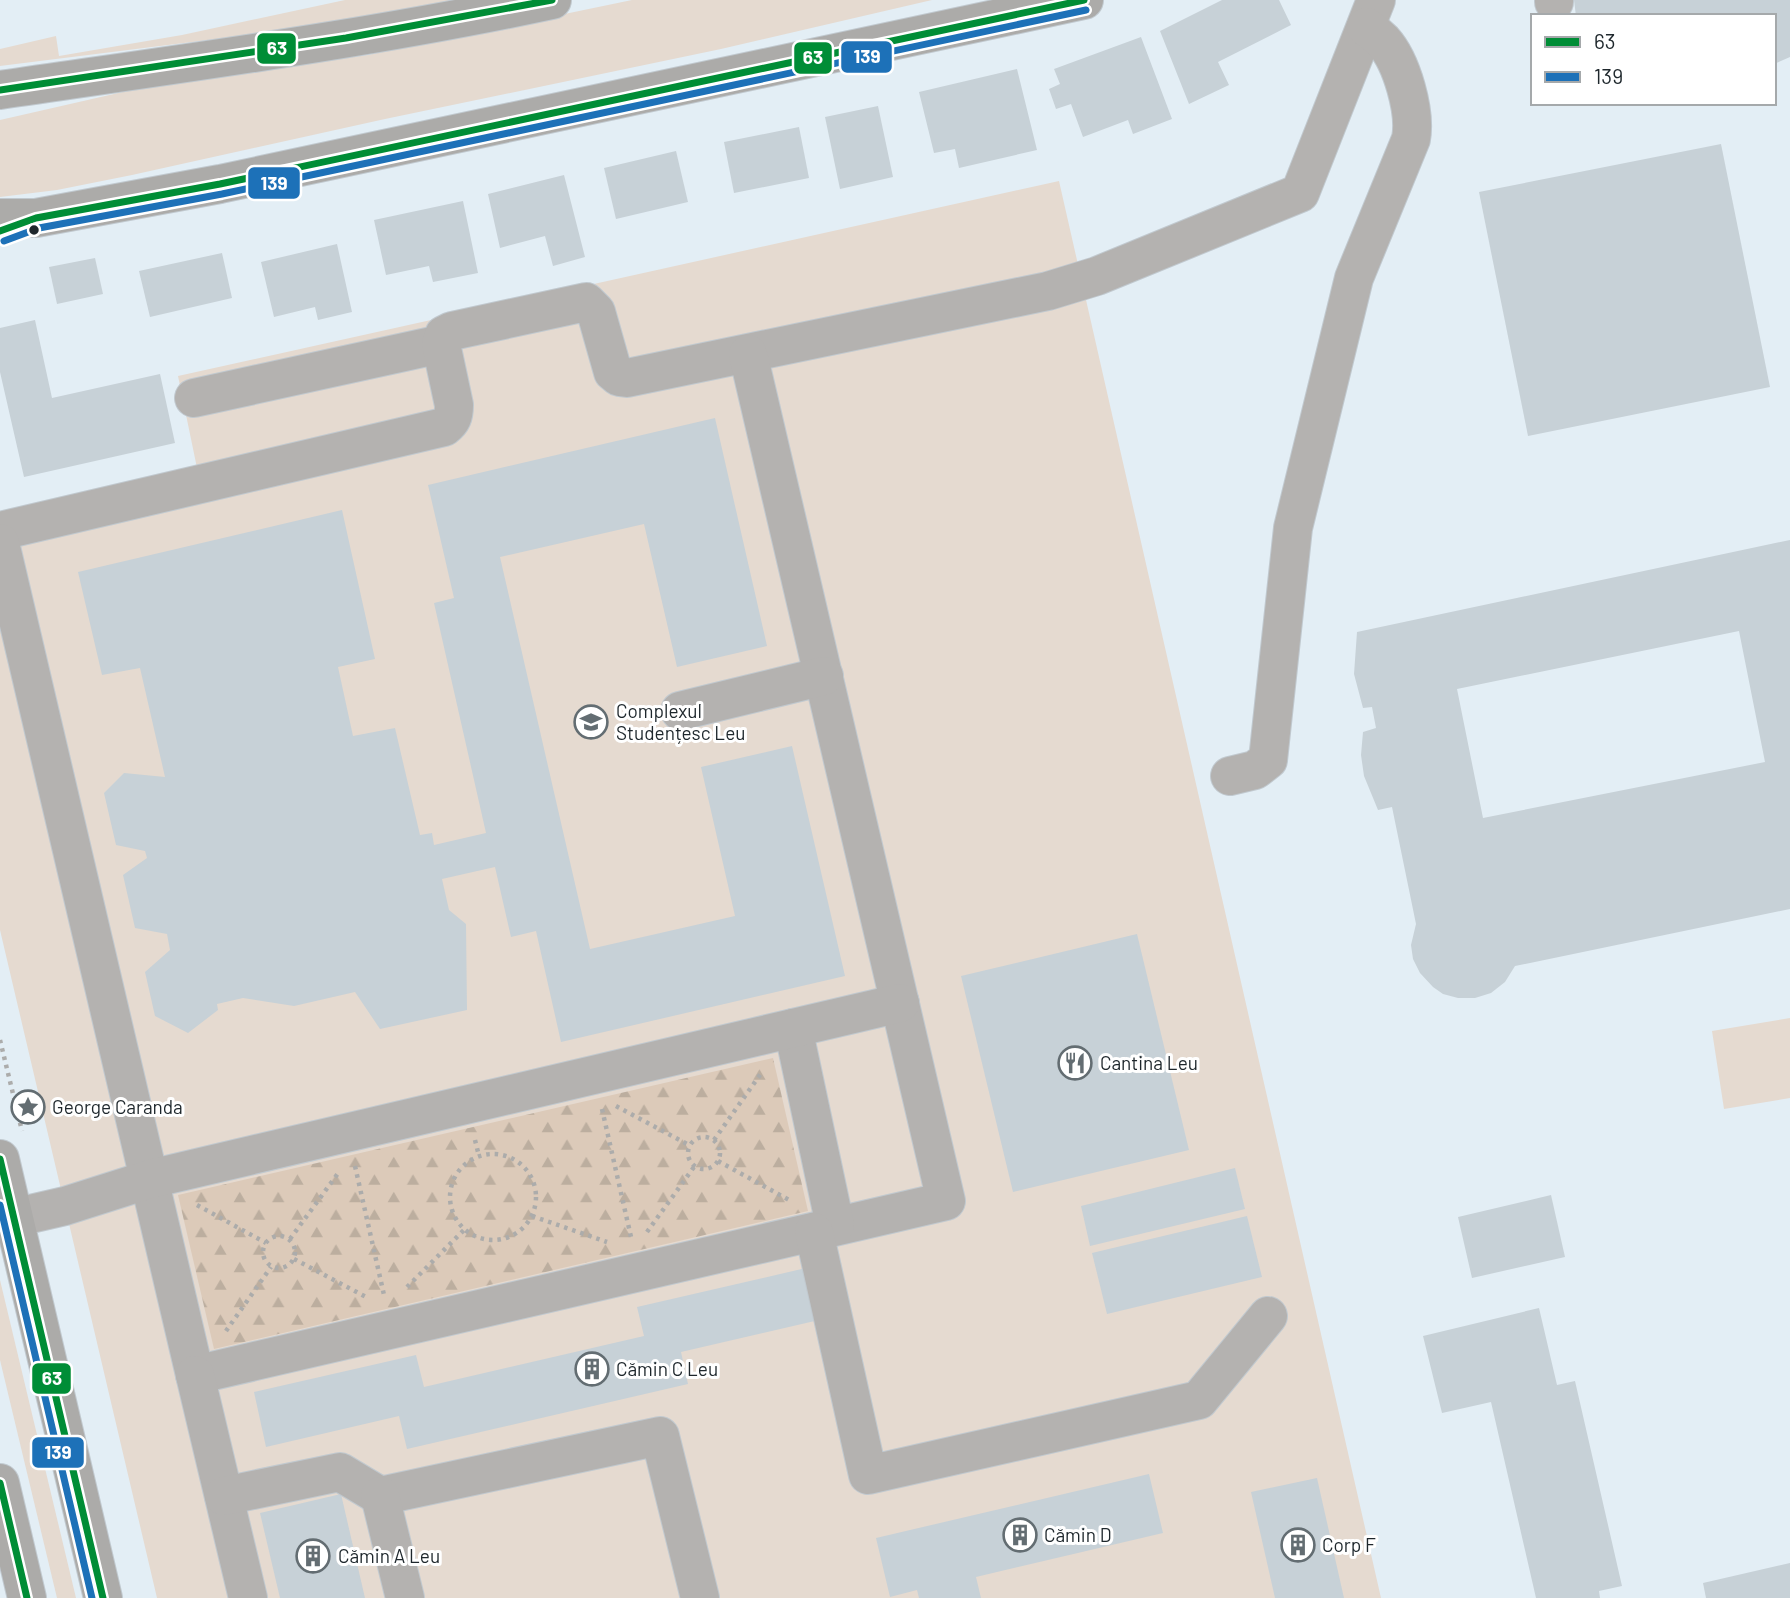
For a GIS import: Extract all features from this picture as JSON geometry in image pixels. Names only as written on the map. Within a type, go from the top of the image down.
[{"type":"main road","points":[[0,90],[365,36],[552,0]]},
{"type":"main road","points":[[0,231],[18,218],[234,181],[1084,0]]},
{"type":"main road","points":[[0,1159],[7,1219],[103,1598]]},
{"type":"main road","points":[[0,1483],[27,1598]]},
{"type":"street","points":[[0,531],[443,427],[454,415],[441,344],[444,335],[452,331],[586,302],[596,312],[609,364],[619,377],[627,379],[1048,291],[1097,276],[1300,193],[1371,13]]},
{"type":"street","points":[[1230,776],[1255,770],[1268,760],[1293,528],[1354,278],[1411,139],[1413,127],[1405,85],[1395,58],[1383,40],[1371,13]]},
{"type":"street","points":[[194,398],[441,344]]},
{"type":"street","points":[[195,1375],[389,1319],[636,1262],[824,1229],[946,1201],[748,354]]},
{"type":"street","points":[[0,543],[248,1598]]},
{"type":"street","points":[[680,711],[824,676]]},
{"type":"street","points":[[7,1219],[65,1206],[150,1179],[350,1143],[597,1086],[793,1028],[900,1003]]},
{"type":"street","points":[[793,1028],[824,1229],[868,1475],[1199,1400],[1268,1316]]},
{"type":"street","points":[[224,1496],[340,1472],[380,1496],[660,1436],[700,1598]]},
{"type":"street","points":[[380,1496],[405,1598]]},
{"type":"path","points":[[714,1140],[793,1028]]},
{"type":"path","points":[[597,1086],[689,1145]]},
{"type":"path","points":[[597,1086],[636,1262]]},
{"type":"path","points":[[689,1145],[699,1138],[714,1140]]},
{"type":"path","points":[[689,1145],[688,1159],[694,1167],[710,1168],[718,1161],[720,1153],[714,1140]]},
{"type":"path","points":[[290,1239],[350,1143]]},
{"type":"path","points":[[350,1143],[389,1319]]},
{"type":"path","points":[[489,1154],[508,1157],[525,1168],[531,1176],[536,1196],[532,1216],[520,1232],[502,1240],[482,1239],[464,1230],[452,1213],[449,1194],[451,1184],[461,1166],[479,1156],[489,1154]]},
{"type":"path","points":[[718,1161],[824,1229]]},
{"type":"path","points":[[636,1262],[694,1167]]},
{"type":"path","points":[[150,1179],[266,1243]]},
{"type":"path","points":[[532,1216],[636,1262]]},
{"type":"path","points":[[389,1319],[464,1230]]},
{"type":"path","points":[[279,1236],[290,1239],[295,1248],[294,1259],[285,1268],[271,1266],[264,1258],[266,1243],[279,1236]]},
{"type":"path","points":[[294,1259],[389,1319]]},
{"type":"path","points":[[195,1375],[271,1266]]},
{"type":"shaded area","points":[[345,0],[466,0],[344,23],[0,66],[0,49],[56,36],[59,56],[182,35]]},
{"type":"shaded area","points":[[632,0],[932,0],[721,49],[132,175],[57,190],[0,197],[0,120],[184,78],[368,55]]},
{"type":"shaded area","name":"Complexul Studențesc Leu","points":[[1059,181],[1381,1598],[157,1598],[0,930],[0,513],[197,468],[178,376]]},
{"type":"shaded area","points":[[1790,1018],[1790,1098],[1724,1109],[1712,1031]]},
{"type":"shaded area","points":[[0,1280],[76,1598],[57,1598],[0,1360]]},
{"type":"green space","points":[[773,1058],[808,1211],[214,1349],[178,1195]]},
{"type":"building","points":[[1222,0],[1279,0],[1291,25],[1218,62],[1229,85],[1189,104],[1160,31]]},
{"type":"building","points":[[1574,0],[1790,0],[1790,57],[1776,63],[1776,14],[1576,14]]},
{"type":"building","points":[[1141,37],[1172,119],[1133,134],[1128,120],[1083,137],[1071,104],[1056,109],[1049,89],[1060,84],[1054,69]]},
{"type":"building","points":[[1017,69],[1037,150],[959,168],[955,149],[934,153],[919,92]]},
{"type":"building","points":[[878,106],[893,177],[840,189],[825,117]]},
{"type":"building","points":[[799,127],[809,178],[734,193],[724,142]]},
{"type":"building","points":[[1721,144],[1770,387],[1528,436],[1479,192]]},
{"type":"building","points":[[676,151],[688,202],[616,219],[604,168]]},
{"type":"building","points":[[564,175],[585,257],[553,266],[545,236],[500,248],[488,194]]},
{"type":"building","points":[[463,201],[478,273],[433,282],[429,266],[386,275],[374,220]]},
{"type":"building","points":[[337,244],[352,312],[318,320],[315,307],[274,317],[261,262]]},
{"type":"building","points":[[222,253],[232,298],[150,317],[139,271]]},
{"type":"building","points":[[95,258],[103,294],[57,304],[49,267]]},
{"type":"building","points":[[35,320],[52,398],[160,374],[175,443],[24,477],[0,372],[0,328]]},
{"type":"building","points":[[715,418],[767,646],[677,667],[644,524],[500,557],[590,949],[735,916],[701,767],[792,746],[845,976],[561,1042],[536,931],[511,937],[495,867],[442,879],[449,910],[466,924],[467,1010],[380,1029],[355,992],[294,1006],[243,998],[217,1004],[218,1010],[188,1033],[155,1016],[145,972],[170,950],[167,934],[135,928],[123,875],[147,858],[145,851],[116,845],[104,793],[124,773],[165,777],[140,668],[102,675],[78,572],[342,510],[375,659],[338,667],[353,736],[395,728],[420,835],[432,833],[434,845],[486,833],[434,603],[454,598],[428,485]]},
{"type":"building","points":[[1790,540],[1790,909],[1515,966],[1505,982],[1491,993],[1475,998],[1458,998],[1443,994],[1420,973],[1413,959],[1411,945],[1416,924],[1392,807],[1378,810],[1364,776],[1361,755],[1363,732],[1376,728],[1372,707],[1363,708],[1354,674],[1357,632]],"holes":[[[1739,631],[1765,762],[1483,818],[1457,689]]]},
{"type":"building","name":"Cantina Leu","points":[[1137,934],[1189,1150],[1013,1192],[961,976]]},
{"type":"building","points":[[1235,1168],[1245,1209],[1090,1246],[1081,1206]]},
{"type":"building","points":[[1551,1195],[1565,1257],[1472,1278],[1458,1217]]},
{"type":"building","points":[[1247,1216],[1262,1277],[1107,1314],[1092,1253]]},
{"type":"building","name":"Cămin C Leu","points":[[806,1268],[819,1320],[681,1352],[688,1384],[407,1449],[399,1416],[266,1447],[254,1392],[416,1355],[424,1387],[644,1336],[637,1307]]},
{"type":"building","points":[[1539,1308],[1557,1385],[1575,1381],[1622,1586],[1599,1591],[1600,1598],[1536,1598],[1491,1402],[1442,1413],[1423,1336]]},
{"type":"building","name":"Cămin D","points":[[1149,1474],[1163,1533],[976,1577],[981,1598],[919,1598],[917,1590],[890,1597],[876,1538]]},
{"type":"building","name":"Corp F","points":[[1317,1478],[1344,1598],[1275,1598],[1251,1492]]},
{"type":"building","name":"Cămin A Leu","points":[[341,1494],[365,1598],[280,1598],[260,1513]]},
{"type":"building","points":[[1790,1563],[1790,1598],[1706,1598],[1703,1583]]},
{"type":"transit line","name":"63","points":[[0,90],[346,38],[552,0]]},
{"type":"transit line","name":"63","points":[[0,231],[36,218],[220,184],[1084,0]]},
{"type":"transit line","name":"139","points":[[4,241],[39,228],[222,194],[1086,10]]},
{"type":"transit line","name":"63","points":[[0,1159],[103,1598]]},
{"type":"transit line","name":"139","points":[[0,1205],[92,1598]]},
{"type":"transit line","name":"63","points":[[0,1483],[27,1598]]},
{"type":"place","name":"Complexul Studențesc Leu","points":[[591,722]]},
{"type":"place","name":"Cantina Leu","points":[[1075,1063]]},
{"type":"place","name":"George Caranda","points":[[28,1107]]},
{"type":"place","name":"Cămin C Leu","points":[[592,1369]]},
{"type":"place","name":"Cămin D","points":[[1020,1535]]},
{"type":"place","name":"Corp F","points":[[1298,1545]]},
{"type":"place","name":"Cămin A Leu","points":[[313,1556]]}]
